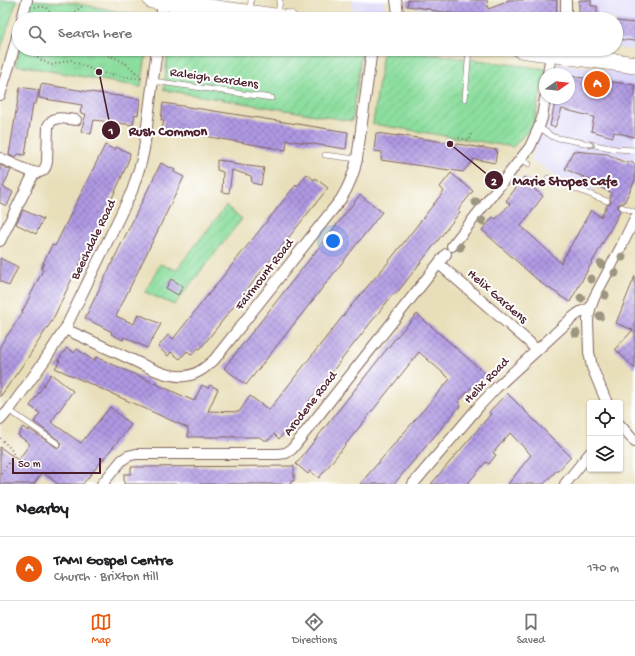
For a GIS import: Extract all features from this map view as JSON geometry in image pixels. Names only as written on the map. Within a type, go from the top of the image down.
[{"type":"highway","points":[[157,1],[250,7],[265,12]]},
{"type":"highway","points":[[579,56],[635,65]]},
{"type":"street","points":[[396,0],[399,12]]},
{"type":"street","points":[[566,0],[566,12]]},
{"type":"street","points":[[157,1],[159,12]]},
{"type":"street","points":[[0,95],[12,55]]},
{"type":"street","name":"Beechdale Road","points":[[0,420],[45,360],[65,329],[132,191],[144,149],[156,56]]},
{"type":"street","name":"Fairmount Road","points":[[65,329],[150,367],[177,376],[186,376],[196,373],[205,368],[214,360],[341,199],[346,190],[352,177],[357,159],[371,56]]},
{"type":"street","points":[[551,68],[558,56]]},
{"type":"street","name":"Arodene Road","points":[[102,484],[122,460],[128,456],[136,454],[278,454],[286,453],[292,449],[449,250],[525,162],[539,127],[544,104]]},
{"type":"street","points":[[0,158],[34,173],[41,172],[45,168],[47,162],[48,126],[51,121],[56,118],[76,120]]},
{"type":"street","points":[[0,241],[34,173]]},
{"type":"street","points":[[606,400],[592,368],[589,352],[588,320],[594,298],[621,248],[635,218]]},
{"type":"street","name":"Helix Gardens","points":[[439,264],[529,342],[536,350]]},
{"type":"street","name":"Helix Road","points":[[414,484],[496,388],[572,318],[581,312],[590,309]]},
{"type":"street","points":[[623,428],[635,442]]},
{"type":"street","points":[[565,484],[587,457]]},
{"type":"lane","points":[[280,0],[283,12]]},
{"type":"lane","points":[[465,99],[468,56]]},
{"type":"lane","name":"Raleigh Gardens","points":[[153,81],[272,98]]},
{"type":"lane","points":[[539,127],[553,137],[616,149],[635,150]]},
{"type":"lane","points":[[325,155],[357,159]]},
{"type":"lane","points":[[548,178],[607,200]]},
{"type":"lane","points":[[622,207],[635,212]]},
{"type":"lane","points":[[9,410],[58,444]]},
{"type":"path","points":[[29,4],[46,7],[50,12]]},
{"type":"path","points":[[74,12],[84,5]]},
{"type":"path","points":[[35,56],[51,65],[71,60],[97,72],[143,79],[124,62],[110,56]]},
{"type":"path","points":[[460,138],[470,140],[471,134]]},
{"type":"path","points":[[0,438],[11,449],[14,456],[0,475]]},
{"type":"shaded area","points":[[353,0],[384,0],[386,12],[369,12],[351,9]]},
{"type":"shaded area","points":[[579,0],[635,0],[635,50],[623,49],[623,12],[579,12]]},
{"type":"shaded area","points":[[558,63],[635,74],[635,163],[624,158],[610,156],[593,193],[546,171],[547,169],[531,161],[547,104],[575,104],[575,68],[557,68]]},
{"type":"green space","points":[[0,0],[17,0],[12,12],[0,51]]},
{"type":"green space","points":[[31,0],[74,3],[123,12],[28,12]]},
{"type":"green space","points":[[18,56],[146,56],[141,87],[16,65]]},
{"type":"green space","points":[[167,56],[361,56],[352,121],[164,90]]},
{"type":"green space","points":[[382,56],[447,56],[539,68],[539,99],[533,125],[513,147],[373,124]]},
{"type":"green space","points":[[226,206],[242,219],[174,305],[145,292],[160,264],[176,270]]},
{"type":"building","points":[[408,0],[487,0],[488,9],[507,2],[507,0],[557,0],[556,12],[443,12],[407,6]]},
{"type":"building","points":[[579,0],[591,0],[591,6],[597,6],[597,12],[579,12]]},
{"type":"building","points":[[623,22],[635,23],[635,41],[623,40]]},
{"type":"building","points":[[575,77],[635,85],[635,137],[614,132],[613,137],[591,131],[594,117],[562,109],[555,127],[550,126],[555,104],[575,104]]},
{"type":"building","points":[[41,84],[140,99],[138,115],[135,114],[133,125],[94,120],[91,134],[81,131],[86,114],[80,113],[82,105],[39,98]]},
{"type":"building","points":[[20,87],[39,90],[36,104],[33,104],[25,155],[18,154],[16,158],[9,155]]},
{"type":"building","points":[[163,103],[348,132],[346,149],[287,140],[286,150],[162,129],[164,120],[161,120]]},
{"type":"building","points":[[376,133],[497,150],[495,163],[474,159],[463,172],[381,160],[382,152],[374,151]]},
{"type":"building","points":[[105,145],[115,150],[116,147],[130,153],[120,181],[53,319],[0,397],[0,346],[23,312],[43,270],[41,269],[43,263],[52,245],[55,246]]},
{"type":"building","points":[[573,151],[607,154],[626,163],[628,161],[635,164],[635,180],[624,203],[618,205],[620,211],[570,302],[541,283],[482,230],[493,217],[496,219],[510,204],[506,201],[524,177],[536,186],[534,189],[543,196],[521,226],[561,263],[591,210],[601,217],[607,205],[611,203],[610,198],[612,193],[596,185],[597,183],[565,169]]},
{"type":"building","points":[[217,160],[233,162],[233,164],[264,168],[261,185],[252,183],[251,176],[232,170],[229,193],[222,192],[223,172],[217,170]]},
{"type":"building","points":[[161,163],[175,170],[174,172],[184,177],[116,316],[134,324],[138,314],[161,324],[147,348],[124,337],[123,340],[111,334],[112,332],[85,318]]},
{"type":"building","points":[[0,165],[11,170],[3,187],[13,192],[7,206],[0,203]]},
{"type":"building","points":[[451,173],[473,191],[458,210],[460,212],[279,439],[274,434],[269,440],[263,440],[260,437],[188,437],[188,428],[55,368],[60,361],[58,360],[67,348],[74,353],[77,349],[94,361],[96,357],[194,401],[202,385],[208,388],[210,385],[218,389],[208,411],[239,412],[250,396],[269,410],[444,191],[440,187]]},
{"type":"building","points":[[307,174],[328,188],[200,349],[198,348],[192,355],[187,351],[180,359],[171,352],[168,356],[158,347],[168,335],[173,339],[287,196],[296,185],[297,187]]},
{"type":"building","points":[[360,195],[382,212],[246,385],[224,368]]},
{"type":"building","points":[[23,210],[43,219],[36,234],[16,224]]},
{"type":"building","points":[[0,258],[18,267],[9,286],[0,281]]},
{"type":"building","points":[[635,276],[635,369],[615,349],[633,330],[616,323]]},
{"type":"building","points":[[171,279],[183,286],[178,295],[166,288]]},
{"type":"building","points":[[417,314],[487,375],[475,388],[473,386],[458,402],[461,405],[394,484],[360,484],[450,379],[419,352],[319,478],[310,471],[308,474],[296,464],[394,340]]},
{"type":"building","points":[[51,374],[73,391],[51,422],[81,443],[110,407],[131,425],[83,484],[58,484],[42,472],[34,484],[0,484],[0,447],[18,460],[30,444],[18,435],[23,427],[28,431],[29,429],[56,447],[59,448],[61,446],[62,443],[60,441],[34,422],[40,413],[30,406]]},
{"type":"building","points":[[507,393],[571,457],[544,484],[508,484],[531,455],[510,433],[493,453],[496,455],[489,464],[486,462],[467,484],[431,484],[491,414],[489,412]]},
{"type":"building","points":[[294,466],[294,481],[291,481],[291,484],[124,484],[124,474],[131,474],[131,467]]},
{"type":"place","name":"Rush Common","points":[[99,72]]},
{"type":"place","name":"TAMI Gospel Centre","points":[[597,84]]},
{"type":"place","name":"Marie Stopes Cafe","points":[[450,144]]}]
